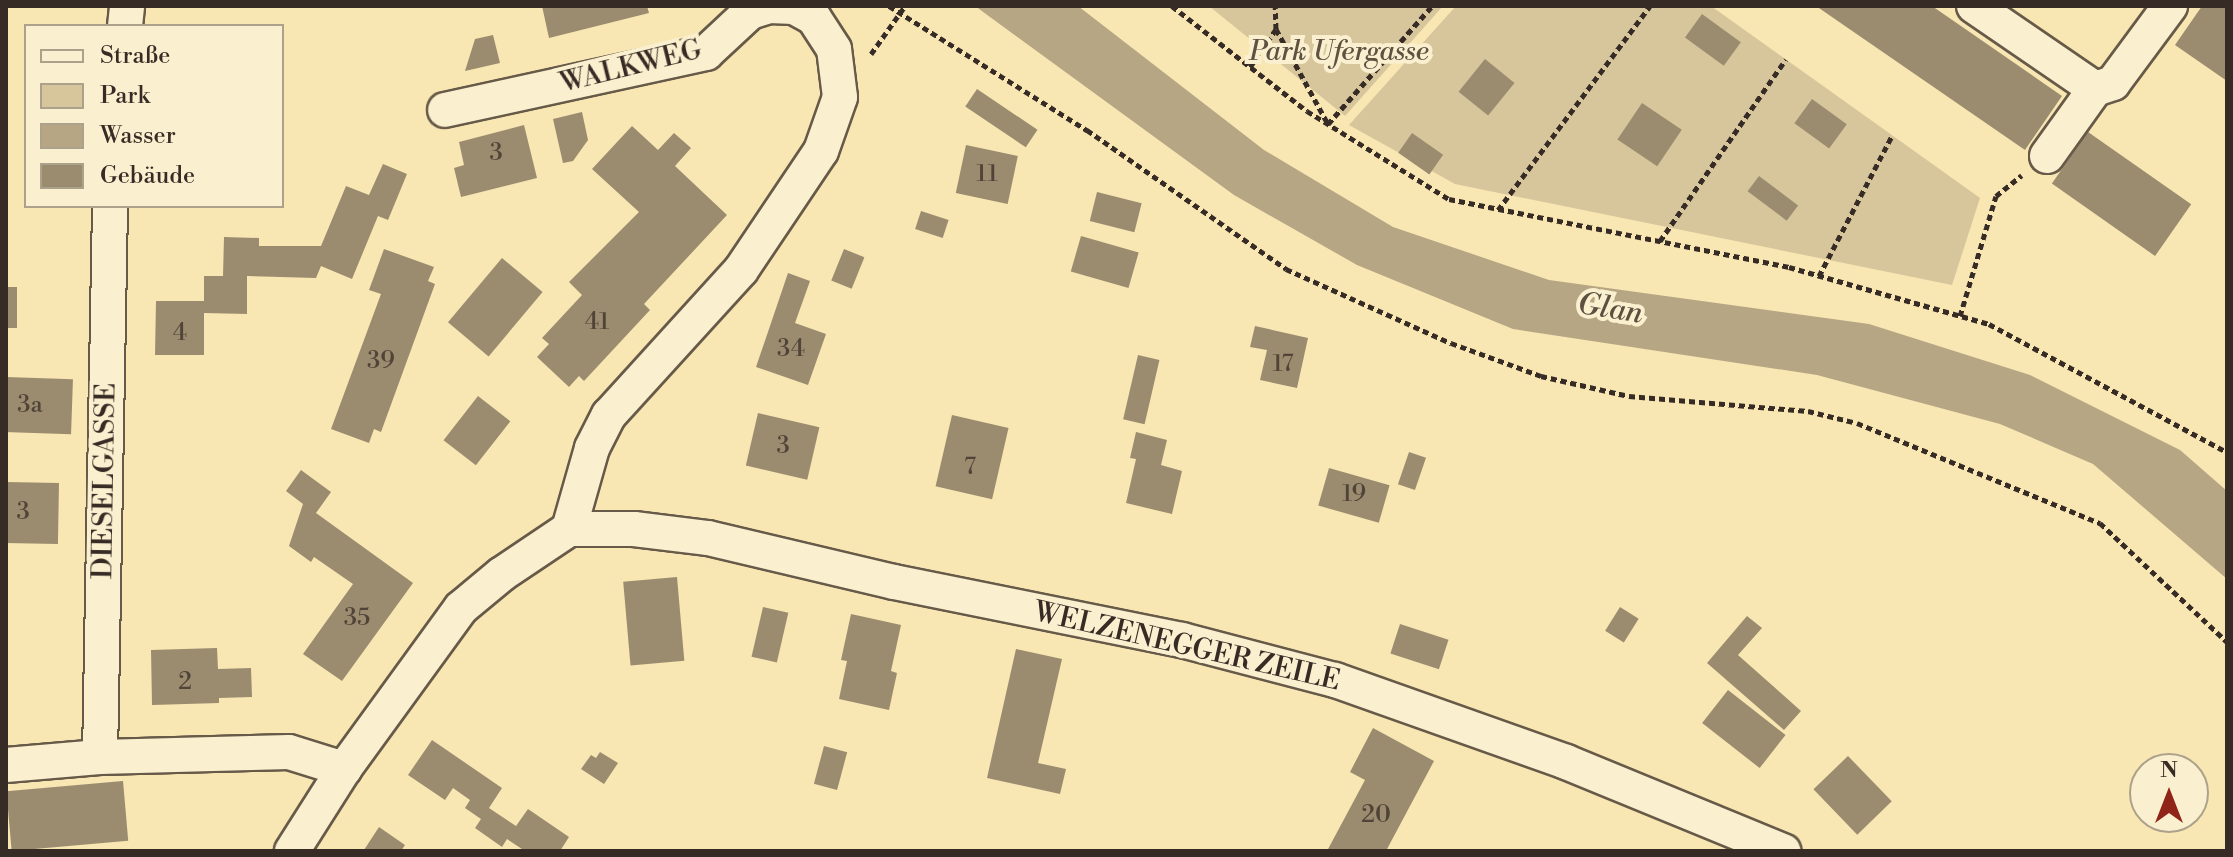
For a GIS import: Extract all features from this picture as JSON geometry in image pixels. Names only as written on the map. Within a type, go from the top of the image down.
[{"type":"street","name":"WALKWEG","points":[[445,110],[706,53],[750,12],[769,6],[794,7],[814,18],[834,49],[840,97],[821,151],[741,270],[609,415],[592,448],[569,529]]},
{"type":"street","points":[[1974,6],[2095,89]]},
{"type":"street","points":[[2047,156],[2095,89],[2113,83],[2170,6]]},
{"type":"street","name":"DIESELGASSE","points":[[100,757],[110,208]]},
{"type":"street","points":[[292,851],[344,769],[461,608],[502,574],[569,529]]},
{"type":"street","name":"WELZENEGGER ZEILE","points":[[569,529],[634,529],[708,538],[894,582],[1182,640],[1305,672],[1566,762],[1783,851]]},
{"type":"street","points":[[6,765],[100,757],[289,752],[344,769]]},
{"type":"path","points":[[889,6],[1087,130],[1286,269],[1451,343],[1541,376],[1629,396],[1808,411],[1857,423],[2100,523],[2227,642]]},
{"type":"path","points":[[899,14],[905,6]]},
{"type":"path","points":[[1172,6],[1328,124],[1449,199],[1819,276],[1989,324],[2227,452]]},
{"type":"path","points":[[1275,6],[1276,29],[1328,124]]},
{"type":"path","points":[[1328,124],[1432,6]]},
{"type":"path","points":[[1498,210],[1650,6]]},
{"type":"path","points":[[1250,67],[1276,29]]},
{"type":"path","points":[[1660,241],[1786,59]]},
{"type":"path","points":[[1819,276],[1892,136]]},
{"type":"path","points":[[1960,316],[1996,196],[2047,156]]},
{"type":"green space","name":"Park Ufergasse","points":[[1209,6],[1443,6],[1345,116]]},
{"type":"green space","points":[[1456,6],[1711,6],[1980,198],[1952,285],[1455,184],[1349,125]]},
{"type":"water","name":"Glan","points":[[975,6],[1078,6],[1264,150],[1393,227],[1549,280],[1869,324],[2030,375],[2180,450],[2227,491],[2227,579],[2093,464],[2000,424],[1817,375],[1513,329],[1357,265],[1234,195]]},
{"type":"building","points":[[542,6],[647,6],[649,13],[549,38]]},
{"type":"building","points":[[1816,6],[1932,6],[2062,96],[2025,150]]},
{"type":"building","points":[[2202,6],[2227,6],[2227,81],[2175,45]]},
{"type":"building","points":[[1702,14],[1741,42],[1724,66],[1685,37]]},
{"type":"building","points":[[493,35],[500,63],[465,71],[475,39]]},
{"type":"building","points":[[1485,59],[1515,83],[1488,116],[1459,92]]},
{"type":"building","points":[[977,89],[1038,130],[1026,147],[965,106]]},
{"type":"building","points":[[1812,99],[1847,124],[1829,149],[1794,123]]},
{"type":"building","points":[[1642,103],[1682,130],[1657,166],[1617,139]]},
{"type":"building","points":[[582,112],[588,140],[573,161],[563,163],[553,119]]},
{"type":"building","points":[[524,125],[537,178],[461,197],[454,168],[464,165],[459,142]]},
{"type":"building","points":[[632,126],[658,150],[674,133],[691,148],[675,166],[727,215],[644,304],[650,310],[584,381],[579,376],[569,387],[537,357],[549,344],[542,338],[582,295],[569,282],[639,212],[592,169]]},
{"type":"building","points":[[2088,132],[2191,204],[2155,256],[2052,184]]},
{"type":"building","points":[[1412,133],[1443,155],[1429,174],[1398,153]]},
{"type":"building","points":[[966,145],[1018,156],[1008,204],[956,193]]},
{"type":"building","points":[[383,164],[407,174],[388,220],[378,216],[352,279],[321,266],[316,278],[247,276],[247,314],[204,313],[204,355],[155,355],[156,301],[204,301],[204,276],[223,276],[224,237],[259,238],[259,246],[321,246],[346,186],[369,195]]},
{"type":"building","points":[[1759,176],[1798,205],[1787,221],[1748,191]]},
{"type":"building","points":[[1097,192],[1142,203],[1134,232],[1090,221]]},
{"type":"building","points":[[921,211],[949,220],[943,238],[915,229]]},
{"type":"building","points":[[1081,236],[1139,253],[1128,288],[1071,272]]},
{"type":"building","points":[[384,249],[434,267],[428,281],[435,284],[381,432],[374,429],[369,443],[331,429],[381,294],[369,290]]},
{"type":"building","points":[[844,249],[864,257],[852,289],[831,281]]},
{"type":"building","points":[[502,258],[543,292],[489,356],[448,322]]},
{"type":"building","points":[[788,273],[810,281],[795,323],[826,334],[808,385],[756,367]]},
{"type":"building","points":[[6,287],[17,287],[17,328],[6,328]]},
{"type":"building","points":[[1255,326],[1308,338],[1297,388],[1260,380],[1267,350],[1250,347]]},
{"type":"building","points":[[1138,355],[1159,360],[1145,424],[1123,419]]},
{"type":"building","points":[[6,377],[73,379],[71,434],[6,432]]},
{"type":"building","points":[[478,396],[510,421],[476,465],[444,440]]},
{"type":"building","points":[[758,413],[819,427],[807,480],[746,466]]},
{"type":"building","points":[[952,415],[1009,428],[992,499],[936,486]]},
{"type":"building","points":[[1136,432],[1167,440],[1161,465],[1182,471],[1172,514],[1126,503],[1136,459],[1130,458]]},
{"type":"building","points":[[1409,452],[1426,458],[1415,490],[1398,484]]},
{"type":"building","points":[[1329,468],[1390,485],[1379,523],[1318,505]]},
{"type":"building","points":[[301,470],[331,492],[316,513],[413,583],[342,681],[303,654],[353,584],[314,557],[311,562],[289,546],[303,504],[286,491]]},
{"type":"building","points":[[6,482],[59,483],[58,544],[6,543]]},
{"type":"building","points":[[677,577],[684,661],[631,665],[623,582]]},
{"type":"building","points":[[763,607],[788,613],[777,663],[752,657]]},
{"type":"building","points":[[1620,607],[1639,619],[1624,642],[1605,631]]},
{"type":"building","points":[[851,614],[901,625],[891,671],[897,673],[889,710],[839,699],[847,661],[841,660]]},
{"type":"building","points":[[1747,616],[1762,628],[1738,655],[1801,711],[1784,730],[1707,663]]},
{"type":"building","points":[[1400,624],[1449,640],[1439,669],[1390,653]]},
{"type":"building","points":[[217,648],[218,669],[251,668],[252,697],[219,698],[219,703],[152,705],[151,650]]},
{"type":"building","points":[[1016,649],[1062,659],[1038,763],[1066,769],[1060,794],[987,778]]},
{"type":"building","points":[[1728,690],[1786,735],[1760,768],[1702,723]]},
{"type":"building","points":[[1373,728],[1434,761],[1386,851],[1327,851],[1365,780],[1350,772]]},
{"type":"building","points":[[432,740],[502,788],[489,808],[516,826],[528,809],[569,837],[560,851],[525,851],[507,839],[502,847],[475,828],[481,819],[465,808],[470,800],[453,788],[445,800],[408,775]]},
{"type":"building","points":[[824,746],[847,752],[837,790],[814,784]]},
{"type":"building","points":[[600,752],[618,763],[604,784],[581,769],[591,755],[596,758]]},
{"type":"building","points":[[1848,756],[1892,801],[1857,835],[1813,789]]},
{"type":"building","points":[[123,781],[128,841],[12,851],[6,791]]},
{"type":"building","points":[[379,827],[405,845],[401,851],[364,850]]}]
